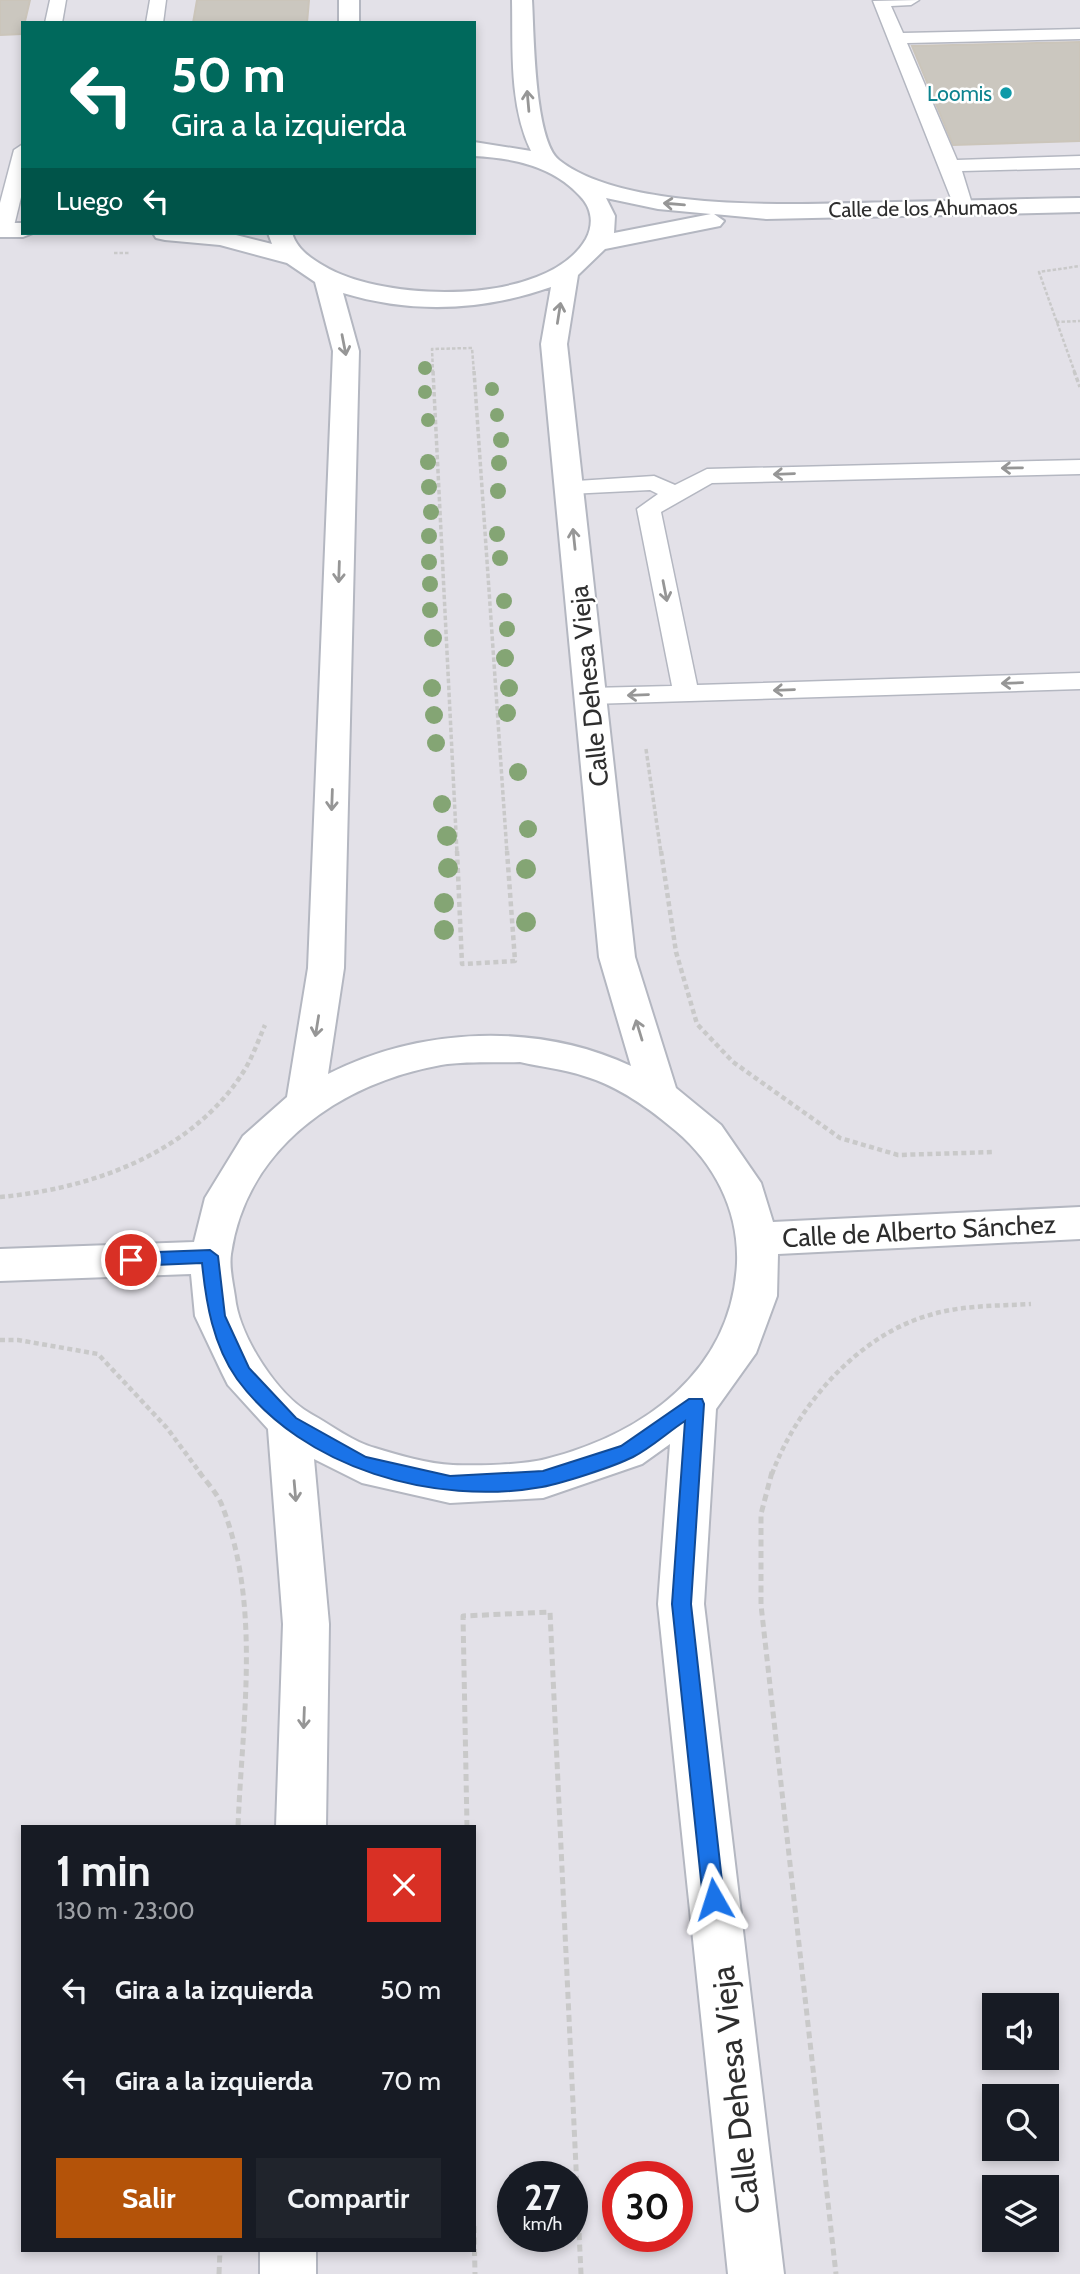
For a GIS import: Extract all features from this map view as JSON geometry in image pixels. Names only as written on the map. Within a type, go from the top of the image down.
[{"type":"street","points":[[349,0],[349,21]]},
{"type":"street","points":[[522,0],[528,109],[534,139],[549,165]]},
{"type":"street","points":[[187,235],[220,238],[294,257],[327,279],[370,293],[422,300],[476,298],[526,288],[566,271],[585,258],[598,243],[604,223],[600,204],[586,186],[549,165],[518,155],[476,149]]},
{"type":"street","name":"Calle de los Ahumaos","points":[[586,186],[658,202],[766,212],[1080,205]]},
{"type":"street","name":"Calle de los Ahumaos","points":[[598,243],[667,228],[766,212]]},
{"type":"street","points":[[281,235],[294,257]]},
{"type":"street","name":"Calle Dehesa Vieja","points":[[566,271],[554,344],[617,957],[659,1095]]},
{"type":"street","points":[[305,1103],[327,968],[346,351],[327,279]]},
{"type":"street","points":[[520,1049],[594,1064],[659,1095],[707,1135],[740,1183],[758,1239],[756,1296],[735,1353],[695,1404],[626,1451],[543,1479],[450,1484],[362,1464],[289,1423],[243,1373],[216,1316],[210,1256],[225,1198],[257,1146],[305,1103],[370,1069],[443,1051],[520,1049]]},
{"type":"street","name":"Calle de Alberto Sánchez","points":[[758,1239],[1080,1223]]},
{"type":"street","points":[[0,1265],[210,1256]]},
{"type":"street","name":"Calle Dehesa Vieja","points":[[695,1404],[681,1604],[755,2274]]},
{"type":"street","points":[[289,1423],[306,1623],[300,1825]]},
{"type":"street","points":[[288,2252],[288,2274]]},
{"type":"lane","points":[[53,21],[58,0]]},
{"type":"lane","points":[[154,21],[158,0]]},
{"type":"lane","points":[[911,0],[881,1],[949,166],[963,208]]},
{"type":"lane","points":[[897,38],[1080,34]]},
{"type":"lane","points":[[8,230],[21,161]]},
{"type":"lane","points":[[949,166],[1080,162]]},
{"type":"lane","points":[[686,693],[649,509],[675,494],[707,476],[1080,467]]},
{"type":"lane","points":[[569,487],[654,483],[675,494]]},
{"type":"lane","points":[[590,696],[1080,681]]},
{"type":"path","points":[[1080,266],[1038,272],[1077,372],[1080,387]]},
{"type":"path","points":[[1056,322],[1080,321]]},
{"type":"path","points":[[472,348],[515,961],[462,964],[432,349],[472,348]]},
{"type":"path","points":[[676,952],[697,1024],[733,1062],[840,1138],[898,1155],[995,1152]]},
{"type":"path","points":[[0,1197],[39,1195],[65,1188],[151,1156],[205,1115],[240,1077],[266,1024],[268,1011]]},
{"type":"path","points":[[836,2274],[761,1605],[761,1512],[775,1466],[811,1402],[853,1359],[901,1325],[956,1308],[1031,1304]]},
{"type":"path","points":[[0,1340],[18,1340],[98,1354],[167,1428],[220,1500],[242,1572],[246,1623],[237,1825]]},
{"type":"path","points":[[467,1825],[463,1616],[550,1612],[580,2274]]},
{"type":"path","points":[[219,2274],[220,2252]]},
{"type":"path","points":[[475,2252],[475,2274]]},
{"type":"shaded area","points":[[0,0],[1080,0],[1080,2274],[0,2274]]},
{"type":"building","points":[[0,0],[30,0],[25,21],[21,21],[21,34],[0,35]]},
{"type":"building","points":[[197,0],[309,0],[307,21],[193,21]]},
{"type":"building","name":"Loomis","points":[[1080,42],[1080,141],[953,145],[912,46]]},
{"type":"place","name":"Loomis","points":[[1006,93]]},
{"type":"route","points":[[131,1260],[210,1256],[216,1316],[243,1373],[289,1423],[362,1464],[450,1484],[543,1479],[626,1451],[695,1404],[681,1604],[714,1899]]}]
